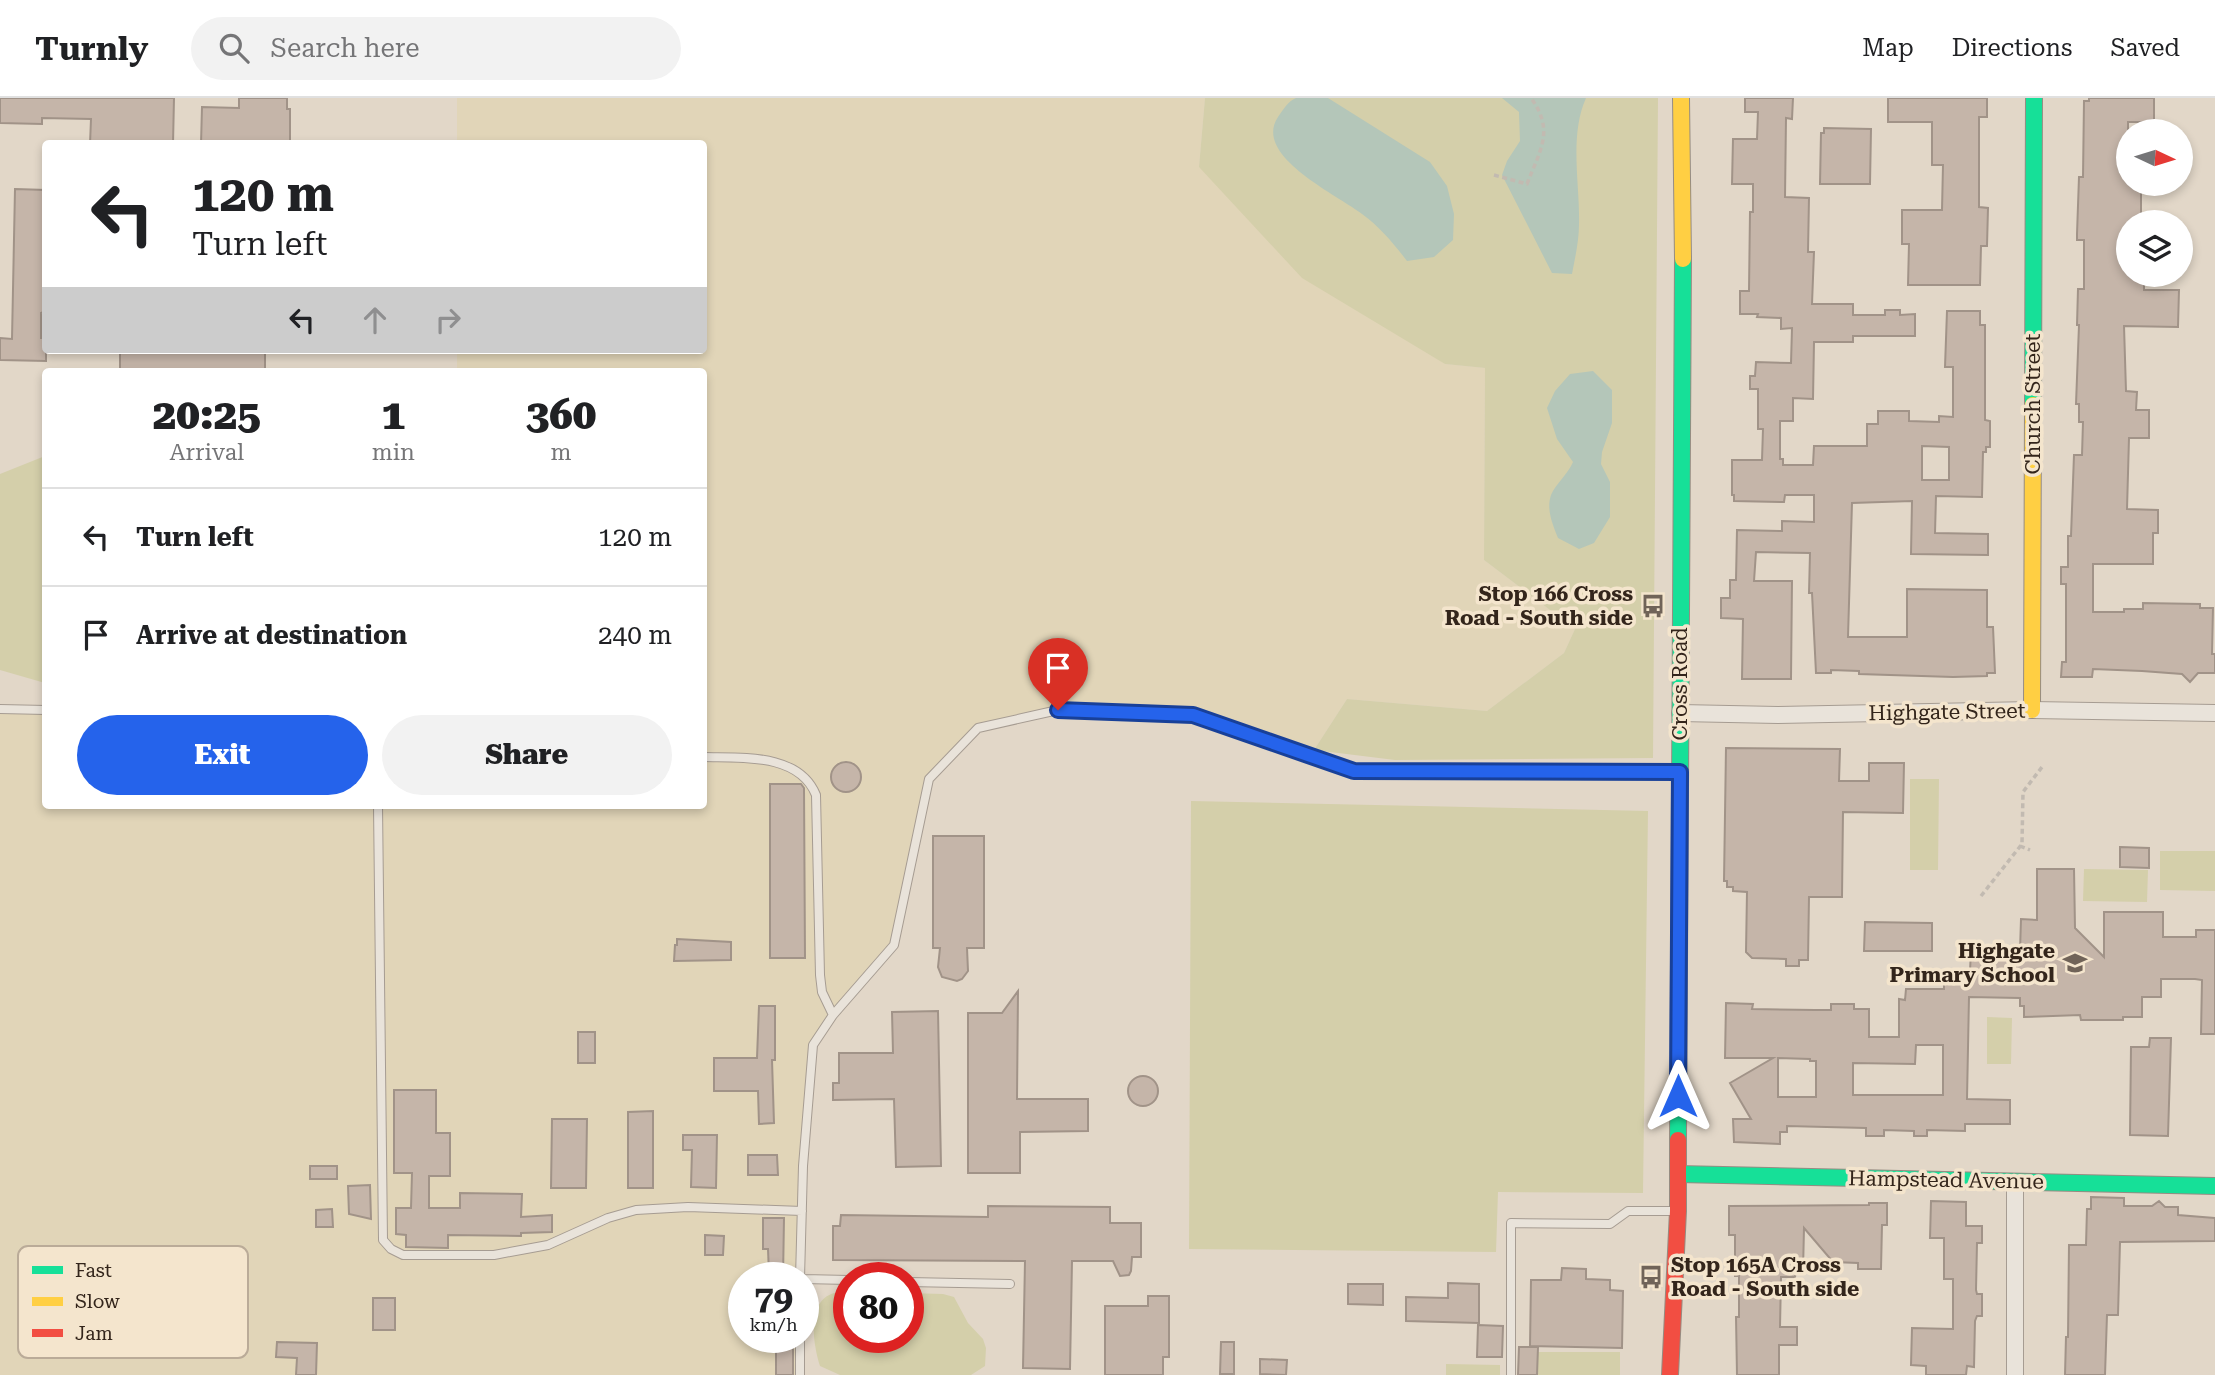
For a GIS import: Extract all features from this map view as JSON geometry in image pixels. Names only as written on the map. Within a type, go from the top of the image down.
[{"type":"main road","name":"Cross Road","points":[[1670,1375],[1678,1211],[1683,160],[1681,98]]},
{"type":"main road","name":"Cross Road","points":[[1683,160],[1688,98]]},
{"type":"main road","name":"Church Street","points":[[2032,710],[2034,98]]},
{"type":"main road","name":"Hampstead Avenue","points":[[1678,1174],[2215,1186]]},
{"type":"street","name":"Highgate Street","points":[[1680,713],[1778,715],[2032,710],[2215,713]]},
{"type":"street","points":[[2015,1182],[2015,1375]]},
{"type":"lane","points":[[0,709],[42,709]]},
{"type":"lane","points":[[802,1262],[803,1166],[813,1045],[833,1015],[894,944],[929,779],[978,728],[1058,710],[1193,715],[1354,771],[1680,772]]},
{"type":"lane","points":[[707,757],[765,760],[796,769],[811,782],[816,795],[820,975],[822,992],[833,1015]]},
{"type":"lane","points":[[378,809],[383,1240],[386,1245],[403,1255],[494,1255],[548,1245],[608,1218],[636,1210],[688,1206],[802,1211]]},
{"type":"lane","points":[[1511,1375],[1511,1223],[1610,1224],[1628,1211],[1678,1211]]},
{"type":"lane","points":[[924,1282],[1010,1284]]},
{"type":"lane","points":[[800,1353],[800,1375]]},
{"type":"path","points":[[1494,175],[1527,184],[1544,138],[1542,113],[1531,98]]},
{"type":"path","points":[[1981,896],[2020,846],[2023,792],[2042,767]]},
{"type":"path","points":[[2020,846],[2030,850]]},
{"type":"shaded area","points":[[457,98],[1205,98],[1199,167],[1445,364],[1485,368],[1484,560],[1575,629],[1564,653],[1487,711],[1347,699],[1314,750],[1271,744],[1193,715],[1058,710],[978,728],[929,779],[894,945],[813,1045],[801,1262],[728,1262],[728,1353],[800,1353],[800,1375],[0,1375],[0,712],[42,712],[42,809],[707,809],[707,368],[457,368],[457,354],[707,354],[707,140],[457,140]]},
{"type":"shaded area","points":[[1205,98],[1658,98],[1653,758],[1395,760],[1314,750],[1347,699],[1487,711],[1564,653],[1575,629],[1484,560],[1485,368],[1445,364],[1302,278],[1199,167]]},
{"type":"shaded area","points":[[1296,98],[1328,98],[1430,162],[1447,186],[1454,214],[1453,240],[1434,257],[1407,261],[1369,219],[1301,173],[1277,146],[1273,132],[1278,117],[1288,103]]},
{"type":"shaded area","points":[[1502,98],[1586,98],[1578,128],[1576,160],[1579,230],[1572,274],[1552,273],[1502,175],[1507,161],[1520,141],[1519,112]]},
{"type":"shaded area","points":[[1593,371],[1612,390],[1612,423],[1602,452],[1601,464],[1610,482],[1610,517],[1594,543],[1579,549],[1558,538],[1551,517],[1551,495],[1573,462],[1557,439],[1547,408],[1555,391],[1570,374]]},
{"type":"shaded area","points":[[42,457],[42,682],[0,670],[0,474]]},
{"type":"shaded area","points":[[1910,779],[1939,779],[1938,870],[1910,870]]},
{"type":"shaded area","points":[[1191,801],[1648,811],[1643,1193],[1498,1192],[1496,1252],[1189,1249]]},
{"type":"shaded area","points":[[2160,851],[2215,851],[2215,891],[2160,890]]},
{"type":"shaded area","points":[[2084,869],[2148,870],[2147,902],[2083,901]]},
{"type":"shaded area","points":[[1987,1017],[2012,1018],[2011,1064],[1987,1064]]},
{"type":"shaded area","points":[[924,1293],[954,1297],[968,1323],[983,1339],[986,1348],[985,1366],[971,1375],[840,1375],[820,1366],[817,1353],[819,1353],[819,1305],[833,1294],[833,1353],[924,1353]]},
{"type":"shaded area","points":[[1538,1352],[1620,1352],[1620,1375],[1538,1375]]},
{"type":"shaded area","points":[[1446,1364],[1500,1365],[1500,1375],[1446,1375]]},
{"type":"building","points":[[0,98],[174,98],[173,140],[90,140],[91,119],[42,118],[42,124],[0,123]]},
{"type":"building","points":[[239,98],[287,98],[287,109],[290,109],[290,140],[201,140],[202,107],[239,108]]},
{"type":"building","points":[[1745,98],[1793,98],[1792,119],[1786,118],[1785,197],[1809,198],[1808,252],[1814,252],[1812,304],[1853,304],[1853,315],[1885,315],[1885,310],[1900,310],[1900,315],[1915,314],[1915,336],[1853,336],[1853,342],[1814,342],[1813,399],[1793,398],[1793,421],[1780,421],[1780,459],[1783,459],[1783,465],[1813,465],[1814,446],[1867,446],[1867,424],[1878,424],[1878,411],[1909,411],[1909,421],[1939,422],[1939,416],[1953,417],[1953,367],[1945,367],[1947,311],[1980,311],[1980,325],[1985,325],[1985,420],[1990,421],[1990,447],[1986,447],[1986,452],[1983,452],[1982,497],[1936,496],[1935,533],[1988,534],[1988,555],[1911,554],[1912,501],[1852,503],[1848,637],[1907,637],[1907,589],[1987,590],[1987,627],[1993,627],[1995,673],[1987,673],[1987,676],[1953,677],[1859,674],[1859,671],[1831,670],[1831,673],[1816,673],[1812,593],[1809,593],[1810,553],[1756,552],[1754,581],[1792,581],[1791,679],[1742,679],[1743,619],[1721,618],[1721,598],[1730,598],[1730,580],[1736,580],[1737,530],[1782,531],[1782,521],[1814,522],[1814,495],[1785,495],[1784,502],[1734,501],[1732,495],[1732,460],[1762,460],[1763,429],[1758,429],[1758,389],[1750,389],[1750,376],[1755,376],[1756,362],[1791,363],[1792,328],[1781,329],[1781,318],[1740,314],[1740,291],[1749,291],[1753,184],[1732,184],[1733,139],[1757,139],[1758,112],[1745,112]],"holes":[[[1922,446],[1949,447],[1949,480],[1922,480]]]},
{"type":"building","points":[[1888,98],[1987,98],[1987,117],[1979,117],[1979,207],[1988,208],[1987,246],[1981,246],[1980,285],[1908,285],[1909,244],[1902,244],[1902,210],[1942,210],[1943,165],[1932,165],[1932,122],[1888,122]]},
{"type":"building","points":[[2089,98],[2154,98],[2154,119],[2116,119],[2116,196],[2141,196],[2141,210],[2116,210],[2116,287],[2179,290],[2178,327],[2124,326],[2126,391],[2137,392],[2136,410],[2149,410],[2149,438],[2129,438],[2127,509],[2158,510],[2158,533],[2153,533],[2153,564],[2093,564],[2093,612],[2143,609],[2143,603],[2200,604],[2200,608],[2213,608],[2212,654],[2215,654],[2215,673],[2198,673],[2190,682],[2182,674],[2093,669],[2092,677],[2061,677],[2062,662],[2066,662],[2066,584],[2061,584],[2061,567],[2068,567],[2074,455],[2082,455],[2083,422],[2079,422],[2079,404],[2076,404],[2078,289],[2084,289],[2084,240],[2077,240],[2077,234],[2079,177],[2083,177],[2084,101],[2089,101]]},
{"type":"building","points":[[1824,128],[1871,129],[1870,184],[1820,184],[1821,133],[1824,133]]},
{"type":"building","points":[[15,189],[42,190],[41,338],[42,354],[46,354],[46,361],[0,360],[0,338],[12,339]]},
{"type":"building","points":[[120,354],[265,354],[265,368],[120,368]]},
{"type":"building","points":[[1726,748],[1840,749],[1839,781],[1869,781],[1869,763],[1904,763],[1903,813],[1843,812],[1842,897],[1809,897],[1808,960],[1799,960],[1799,966],[1786,966],[1786,959],[1752,958],[1746,952],[1747,892],[1733,891],[1733,887],[1727,887],[1727,881],[1724,881]]},
{"type":"building","points":[[846,762],[857,766],[861,777],[857,788],[846,792],[835,788],[831,777],[835,766]]},
{"type":"building","points":[[770,784],[801,784],[804,788],[805,958],[770,958]]},
{"type":"building","points":[[933,836],[984,836],[984,948],[967,948],[968,971],[957,981],[942,977],[938,967],[940,948],[933,948]]},
{"type":"building","points":[[2120,847],[2149,848],[2149,868],[2120,867]]},
{"type":"building","points":[[2037,869],[2074,869],[2075,928],[2104,957],[2104,912],[2163,912],[2163,937],[2196,937],[2196,930],[2215,930],[2215,1034],[2201,1034],[2202,980],[2161,979],[2161,997],[2142,997],[2142,1017],[2123,1017],[2123,1020],[2081,1020],[2080,1015],[2024,1017],[2024,1006],[2020,1006],[2020,998],[1969,997],[1967,1099],[2010,1100],[2010,1124],[1965,1124],[1965,1131],[1927,1130],[1927,1136],[1914,1136],[1914,1131],[1884,1130],[1884,1136],[1866,1136],[1866,1128],[1787,1126],[1787,1132],[1780,1132],[1780,1144],[1734,1142],[1733,1119],[1751,1119],[1730,1083],[1773,1058],[1725,1058],[1726,1003],[1753,1004],[1752,1009],[1815,1010],[1831,1010],[1831,1004],[1854,1004],[1854,1009],[1869,1009],[1869,1037],[1899,1037],[1899,999],[1905,1000],[1906,989],[1944,989],[1944,971],[1970,971],[1971,950],[2020,951],[2021,919],[2037,920]],"holes":[[[1916,1045],[1943,1045],[1943,1095],[1853,1095],[1853,1063],[1915,1064]],[[1778,1058],[1816,1061],[1816,1097],[1778,1097]]]},
{"type":"building","points":[[1865,922],[1932,923],[1932,951],[1864,951]]},
{"type":"building","points":[[677,939],[731,942],[731,960],[674,961]]},
{"type":"building","points":[[1018,991],[1017,1099],[1088,1099],[1088,1131],[1020,1132],[1020,1173],[968,1173],[968,1013],[1002,1013]]},
{"type":"building","points":[[759,1006],[775,1006],[775,1060],[772,1060],[774,1123],[759,1124],[758,1091],[714,1091],[714,1058],[757,1058]]},
{"type":"building","points":[[938,1011],[941,1166],[896,1167],[894,1099],[833,1100],[833,1083],[839,1083],[839,1053],[893,1053],[892,1012]]},
{"type":"building","points":[[578,1032],[595,1032],[595,1063],[578,1063]]},
{"type":"building","points":[[2150,1038],[2171,1038],[2168,1136],[2130,1135],[2131,1047],[2149,1047]]},
{"type":"building","points":[[1143,1076],[1154,1080],[1158,1091],[1154,1102],[1143,1106],[1132,1102],[1128,1091],[1132,1080]]},
{"type":"building","points":[[394,1090],[436,1090],[436,1133],[450,1133],[450,1176],[429,1176],[429,1208],[460,1208],[460,1193],[522,1194],[521,1217],[552,1215],[552,1232],[521,1233],[521,1236],[448,1235],[448,1248],[406,1247],[406,1235],[396,1234],[396,1208],[411,1208],[412,1173],[394,1173]]},
{"type":"building","points":[[653,1111],[653,1188],[628,1188],[628,1112]]},
{"type":"building","points":[[552,1119],[587,1119],[586,1188],[551,1188]]},
{"type":"building","points":[[683,1135],[717,1135],[716,1188],[691,1187],[692,1150],[683,1150]]},
{"type":"building","points":[[748,1155],[777,1155],[778,1175],[748,1175]]},
{"type":"building","points":[[310,1166],[337,1166],[337,1179],[310,1179]]},
{"type":"building","points":[[370,1185],[371,1219],[349,1214],[348,1186]]},
{"type":"building","points":[[2091,1197],[2124,1198],[2124,1206],[2152,1206],[2159,1201],[2165,1207],[2178,1207],[2178,1215],[2215,1218],[2215,1241],[2120,1242],[2118,1315],[2107,1315],[2105,1375],[2065,1375],[2069,1245],[2086,1245],[2087,1209],[2091,1209]]},
{"type":"building","points":[[1931,1201],[1966,1202],[1966,1226],[1982,1226],[1982,1243],[1977,1243],[1976,1290],[1977,1294],[1982,1294],[1982,1316],[1977,1316],[1975,1321],[1974,1367],[1967,1366],[1966,1375],[1926,1375],[1926,1366],[1911,1365],[1912,1328],[1953,1329],[1953,1279],[1944,1279],[1944,1238],[1930,1238]]},
{"type":"building","points":[[1887,1203],[1887,1225],[1882,1225],[1881,1269],[1858,1269],[1858,1263],[1833,1262],[1804,1228],[1803,1271],[1796,1271],[1795,1277],[1781,1277],[1780,1327],[1797,1327],[1797,1345],[1779,1345],[1779,1375],[1737,1375],[1736,1317],[1739,1317],[1739,1276],[1735,1276],[1735,1235],[1729,1235],[1729,1206]]},
{"type":"building","points":[[988,1206],[1110,1207],[1110,1223],[1141,1223],[1141,1257],[1132,1257],[1129,1275],[1120,1276],[1113,1261],[1072,1261],[1070,1369],[1023,1368],[1025,1261],[833,1260],[833,1226],[840,1226],[841,1215],[988,1217]]},
{"type":"building","points":[[332,1209],[333,1227],[316,1227],[316,1210]]},
{"type":"building","points":[[763,1218],[784,1218],[783,1262],[768,1262],[768,1249],[763,1249]]},
{"type":"building","points":[[705,1235],[724,1236],[723,1255],[705,1255]]},
{"type":"building","points":[[1562,1268],[1586,1269],[1586,1279],[1610,1280],[1610,1290],[1623,1291],[1622,1348],[1530,1346],[1531,1280],[1561,1280]]},
{"type":"building","points":[[1448,1283],[1479,1284],[1479,1323],[1406,1321],[1406,1297],[1448,1298]]},
{"type":"building","points":[[1348,1284],[1383,1284],[1383,1305],[1348,1304]]},
{"type":"building","points":[[1148,1296],[1169,1296],[1169,1357],[1163,1357],[1163,1375],[1105,1375],[1105,1306],[1148,1306]]},
{"type":"building","points":[[373,1298],[395,1298],[395,1330],[373,1330]]},
{"type":"building","points":[[1478,1325],[1503,1326],[1502,1357],[1477,1357]]},
{"type":"building","points":[[277,1342],[317,1343],[316,1375],[296,1375],[297,1358],[276,1357]]},
{"type":"building","points":[[1221,1342],[1234,1342],[1234,1374],[1220,1374]]},
{"type":"building","points":[[1519,1347],[1538,1347],[1537,1375],[1518,1375]]},
{"type":"building","points":[[776,1353],[793,1353],[793,1375],[776,1375]]},
{"type":"building","points":[[1260,1359],[1287,1360],[1286,1375],[1260,1374]]},
{"type":"traffic: fast","points":[[2033,405],[2034,98]]},
{"type":"traffic: fast","points":[[1678,1140],[1683,259]]},
{"type":"traffic: fast","points":[[1678,1174],[2215,1186]]},
{"type":"traffic: slow","points":[[1681,98],[1683,259]]},
{"type":"traffic: slow","points":[[2032,710],[2033,405]]},
{"type":"traffic: jam","points":[[1670,1375],[1678,1211],[1678,1140]]},
{"type":"place","name":"Stop 166 Cross Road - South side","points":[[1653,606]]},
{"type":"place","name":"Highgate Primary School","points":[[2075,963]]},
{"type":"place","name":"Stop 165A Cross Road - South side","points":[[1651,1277]]},
{"type":"route","points":[[1058,710],[1193,715],[1354,771],[1680,772],[1678,1096]]}]
